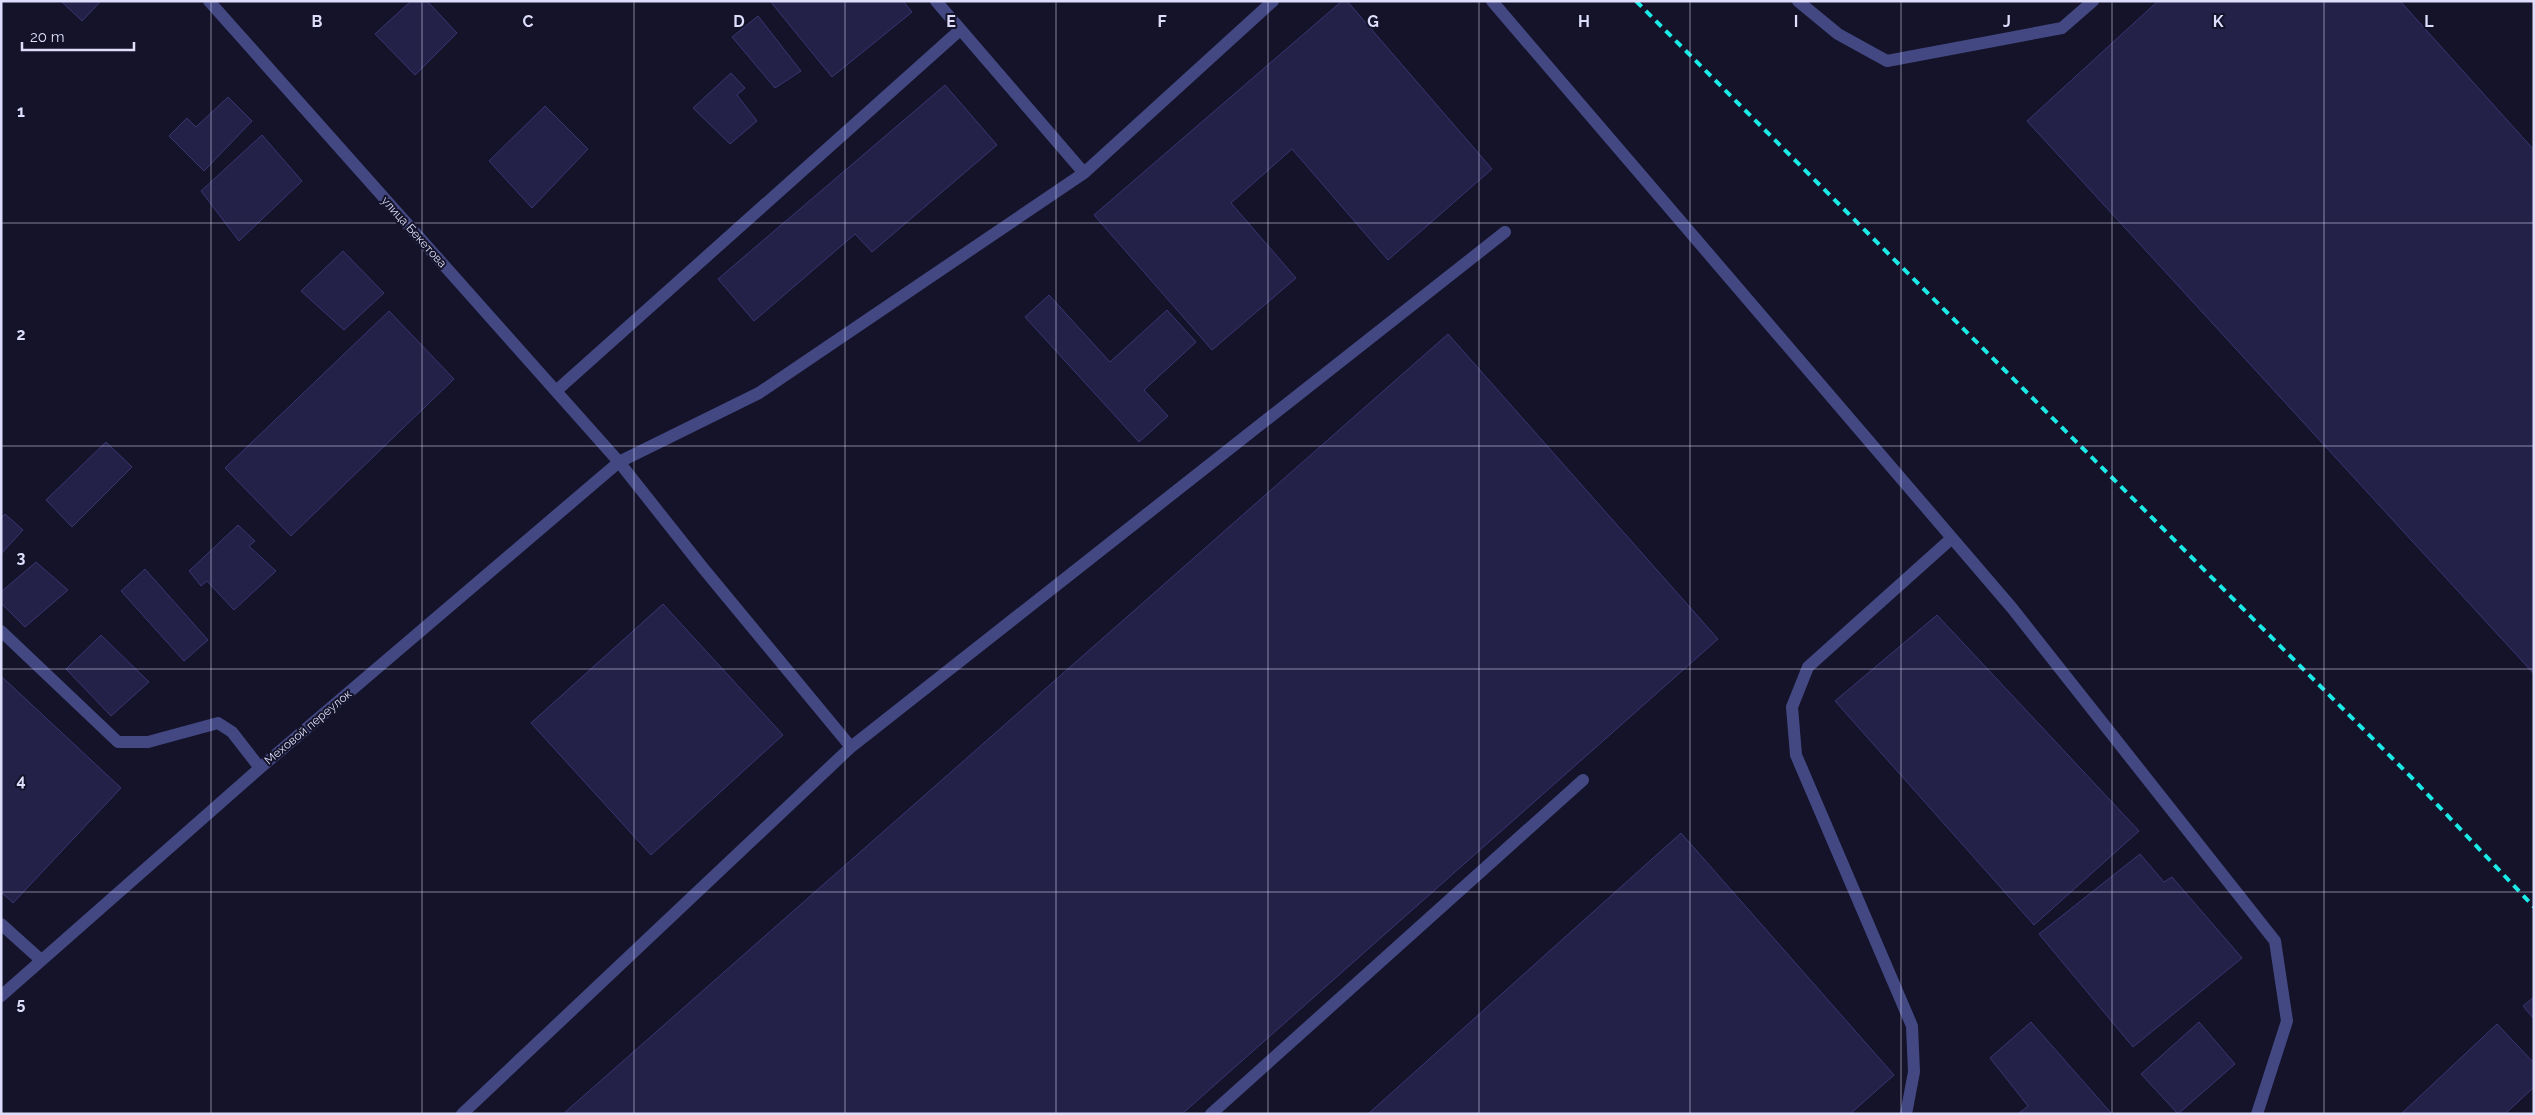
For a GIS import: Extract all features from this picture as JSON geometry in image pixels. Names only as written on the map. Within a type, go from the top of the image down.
[{"type":"street","name":"улица Бекетова","points":[[209,1],[619,462],[703,568],[851,747]]},
{"type":"street","points":[[936,1],[1084,173]]},
{"type":"street","name":"Меховой переулок","points":[[1,996],[260,768],[619,462],[760,393],[1084,173],[1273,1]]},
{"type":"street","points":[[1492,1],[2012,608],[2275,941],[2287,1022],[2257,1114]]},
{"type":"street","points":[[1798,1],[1838,34],[1887,61],[2062,28],[2093,1]]},
{"type":"street","points":[[556,391],[960,30]]},
{"type":"street","points":[[462,1114],[851,747],[1505,232]]},
{"type":"street","points":[[1906,1114],[1914,1072],[1912,1026],[1796,755],[1792,707],[1808,667],[1952,538]]},
{"type":"street","points":[[1,631],[118,742],[148,742],[218,723],[232,732],[260,768]]},
{"type":"street","points":[[1211,1114],[1583,780]]},
{"type":"street","points":[[1,924],[41,960]]},
{"type":"building","points":[[61,1],[101,1],[82,21]]},
{"type":"building","points":[[411,1],[427,1],[457,33],[415,75],[375,34]]},
{"type":"building","points":[[770,1],[903,1],[912,12],[832,77]]},
{"type":"building","points":[[1342,1],[1347,1],[1492,169],[1388,260],[1292,149],[1231,203],[1296,278],[1212,350],[1094,215]]},
{"type":"building","points":[[2158,1],[2400,1],[2534,150],[2534,674],[2027,121]]},
{"type":"building","points":[[758,16],[801,71],[775,88],[732,37]]},
{"type":"building","points":[[731,73],[745,88],[737,95],[757,121],[730,144],[693,108]]},
{"type":"building","points":[[945,85],[997,145],[872,252],[855,234],[754,321],[718,279]]},
{"type":"building","points":[[228,97],[252,121],[204,171],[169,136],[187,118],[196,127]]},
{"type":"building","points":[[545,106],[588,149],[532,208],[489,161]]},
{"type":"building","points":[[262,135],[302,181],[239,241],[201,191]]},
{"type":"building","points":[[343,251],[384,293],[344,330],[301,291]]},
{"type":"building","points":[[1049,295],[1110,362],[1167,310],[1196,342],[1144,390],[1168,416],[1139,442],[1025,317]]},
{"type":"building","points":[[389,311],[454,379],[291,536],[225,468]]},
{"type":"building","points":[[1448,334],[1718,639],[1182,1114],[563,1114]]},
{"type":"building","points":[[106,442],[132,467],[72,527],[46,500]]},
{"type":"building","points":[[5,514],[23,530],[1,554],[1,518]]},
{"type":"building","points":[[238,525],[255,541],[249,546],[276,571],[234,610],[207,581],[201,586],[189,571]]},
{"type":"building","points":[[36,562],[68,590],[25,627],[1,603],[1,592]]},
{"type":"building","points":[[145,569],[208,640],[184,661],[121,591]]},
{"type":"building","points":[[663,604],[783,735],[651,855],[531,723]]},
{"type":"building","points":[[1937,615],[2139,831],[2034,925],[1835,701]]},
{"type":"building","points":[[101,635],[149,682],[111,716],[66,669]]},
{"type":"building","points":[[1,676],[121,788],[13,903],[1,892]]},
{"type":"building","points":[[1681,833],[1894,1075],[1850,1114],[1368,1114]]},
{"type":"building","points":[[2140,854],[2164,882],[2172,877],[2242,958],[2133,1047],[2039,934]]},
{"type":"building","points":[[2534,997],[2534,1019],[2523,1006]]},
{"type":"building","points":[[2031,1022],[2112,1114],[2018,1114],[2028,1106],[1990,1058]]},
{"type":"building","points":[[2199,1022],[2235,1064],[2178,1114],[2141,1074]]},
{"type":"building","points":[[2497,1024],[2534,1063],[2534,1087],[2505,1114],[2401,1114]]},
{"type":"railway","points":[[1636,1],[2413,779],[2534,907]]}]
